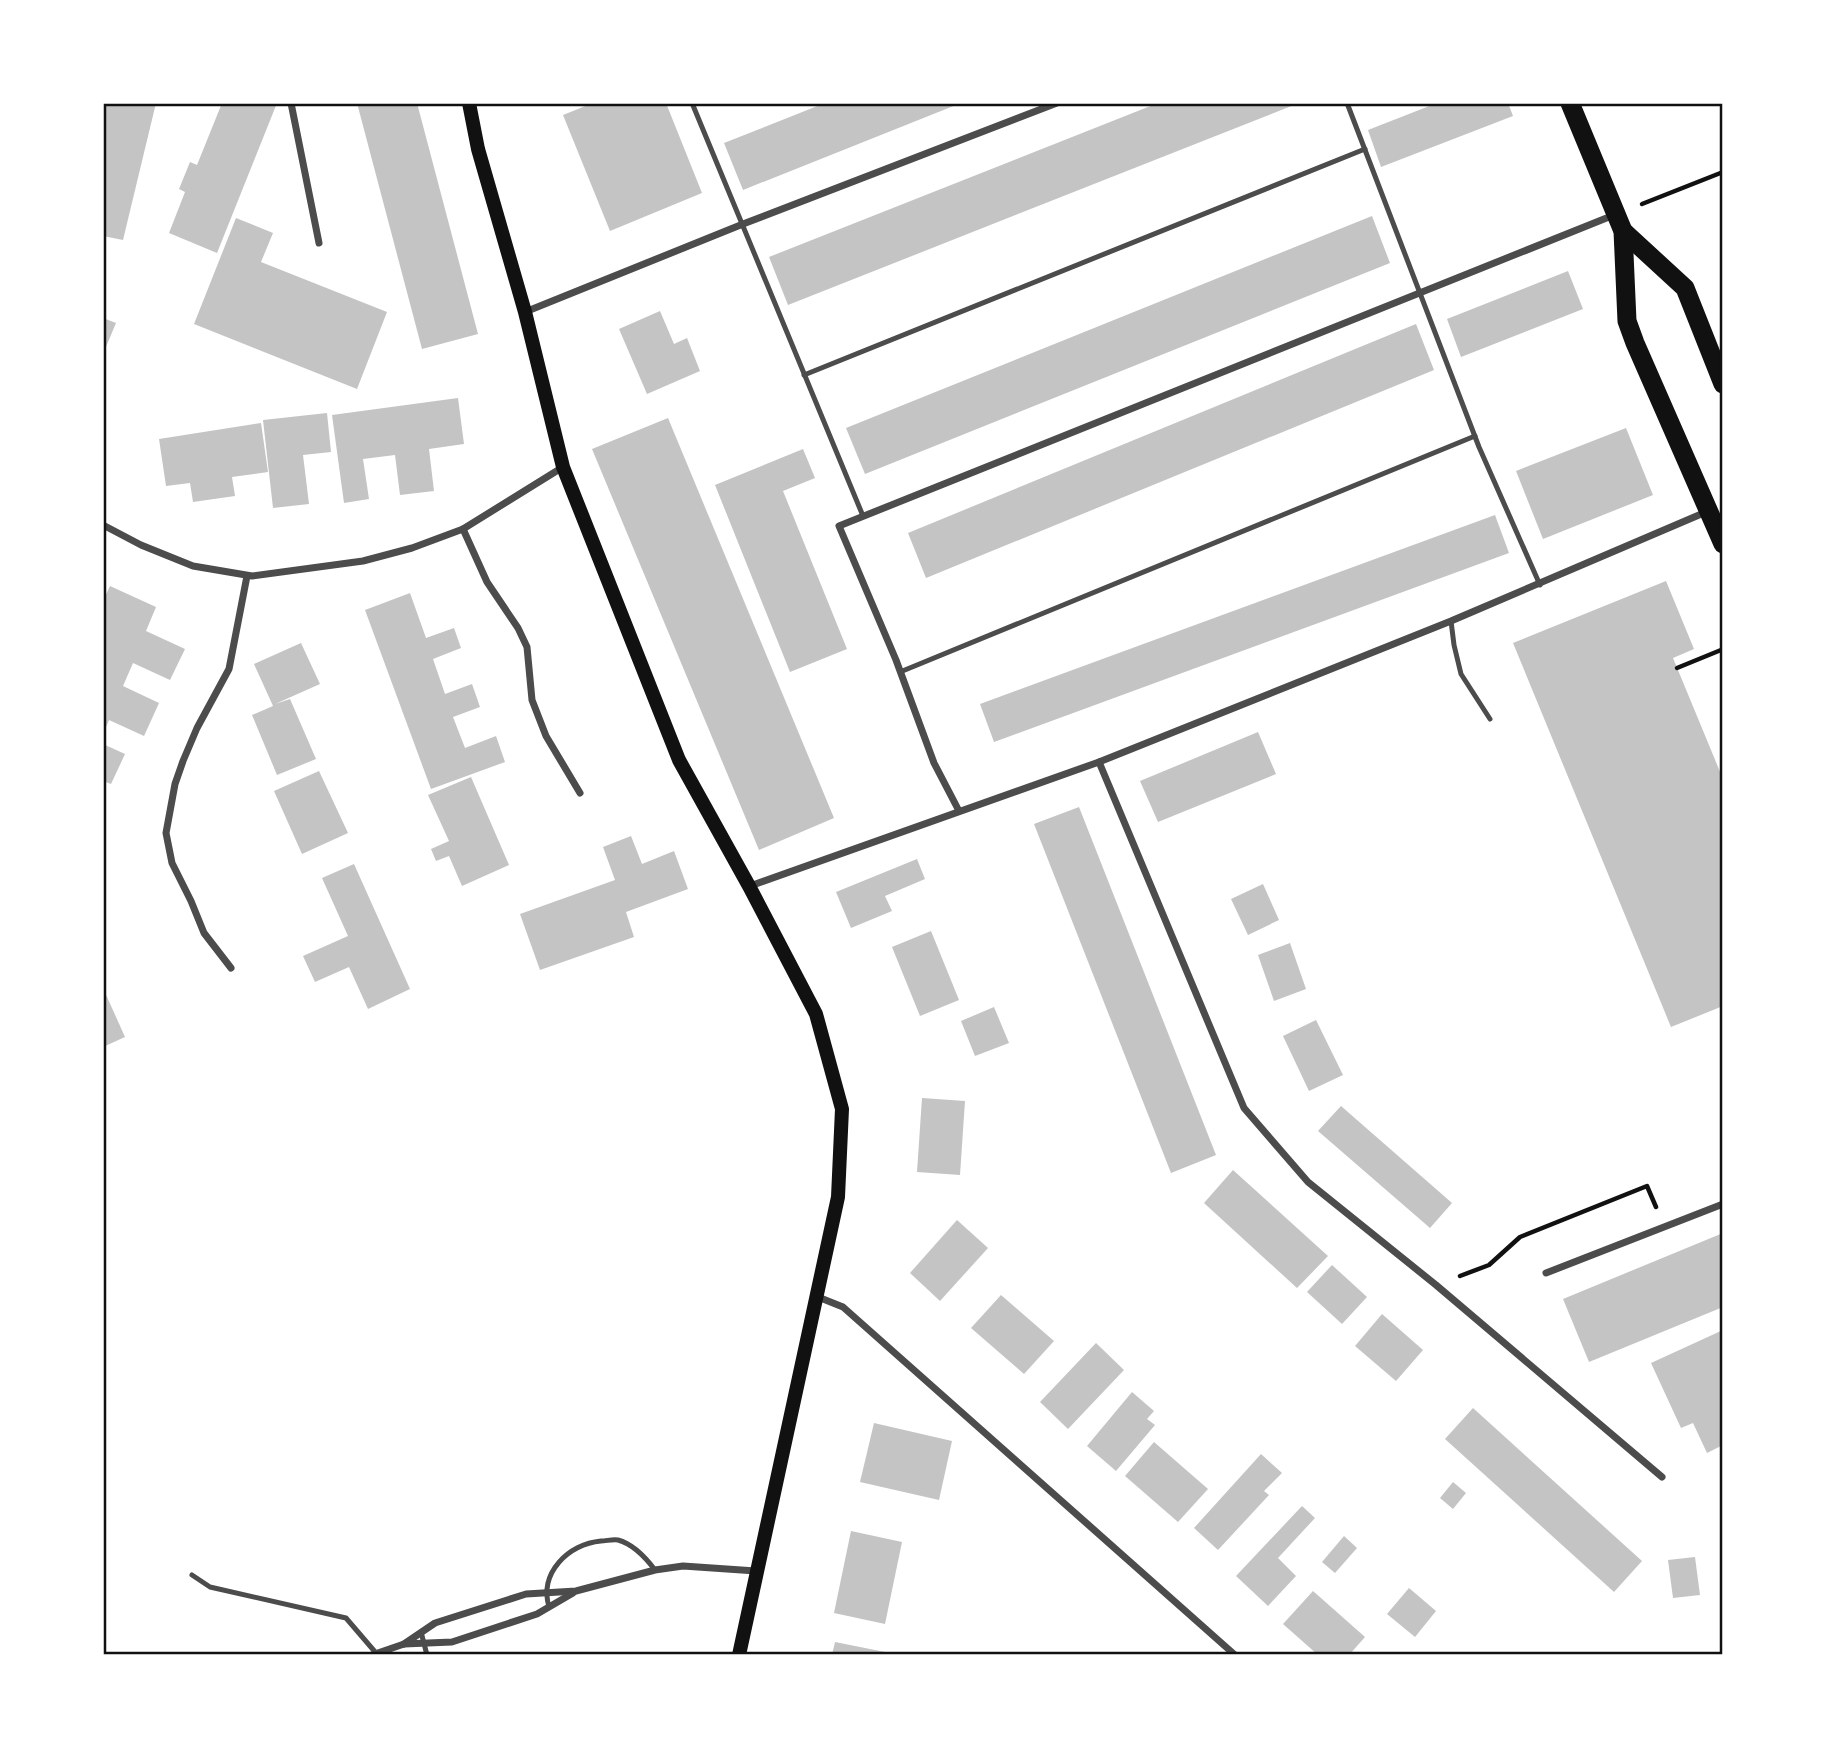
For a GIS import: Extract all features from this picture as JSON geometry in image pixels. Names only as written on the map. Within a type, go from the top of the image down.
[{"type":"highway","points":[[1570,103],[1619,223],[1627,321],[1711,510],[1723,544]]},
{"type":"highway","points":[[1619,223],[1685,288],[1723,384]]},
{"type":"main road","points":[[469,103],[478,149],[525,312],[563,467],[679,760],[816,1014],[842,1109],[838,1198],[739,1655]]},
{"type":"street","points":[[291,103],[319,243]]},
{"type":"street","points":[[525,312],[743,223],[1057,103]]},
{"type":"street","points":[[958,811],[934,763],[900,672],[839,526],[1421,292],[1619,223]]},
{"type":"street","points":[[103,526],[193,566],[247,576],[363,561],[412,548],[463,529],[563,467]]},
{"type":"street","points":[[749,886],[1099,762],[1540,585],[1711,510]]},
{"type":"street","points":[[463,529],[487,582],[518,628],[527,647],[532,700],[546,736],[580,793]]},
{"type":"street","points":[[231,968],[204,933],[172,863],[166,833],[174,784],[197,728],[229,669],[247,576]]},
{"type":"street","points":[[1099,762],[1244,1108],[1308,1182],[1436,1285],[1662,1477]]},
{"type":"street","points":[[1546,1273],[1723,1204]]},
{"type":"street","points":[[818,1297],[843,1307],[1235,1655]]},
{"type":"street","points":[[404,1644],[435,1623],[526,1594],[576,1591],[655,1570],[683,1566],[756,1570]]},
{"type":"street","points":[[374,1654],[404,1644],[452,1642],[537,1614],[576,1591]]},
{"type":"lane","points":[[692,103],[863,516]]},
{"type":"lane","points":[[1347,103],[1475,436],[1540,585]]},
{"type":"lane","points":[[804,375],[1365,149]]},
{"type":"lane","points":[[900,672],[1475,436]]},
{"type":"lane","points":[[1451,621],[1461,674],[1490,719]]},
{"type":"lane","points":[[549,1607],[545,1593],[552,1571],[566,1555],[588,1542],[618,1540],[644,1555],[655,1570]]},
{"type":"lane","points":[[192,1575],[210,1587],[346,1618],[374,1654]]},
{"type":"lane","points":[[421,1632],[427,1655]]},
{"type":"path","points":[[1619,223],[1723,173]]},
{"type":"path","points":[[1677,668],[1721,650]]},
{"type":"path","points":[[1436,1285],[1489,1265],[1520,1237],[1647,1185],[1664,1227]]},
{"type":"building","points":[[103,103],[156,103],[123,240],[103,236]]},
{"type":"building","points":[[222,103],[277,103],[217,253],[169,233],[185,192],[179,189],[190,162],[197,165]]},
{"type":"building","points":[[357,103],[417,103],[478,334],[422,349]]},
{"type":"building","points":[[593,103],[666,103],[702,193],[610,231],[563,115]]},
{"type":"building","points":[[825,103],[961,103],[743,190],[724,143]]},
{"type":"building","points":[[1158,103],[1299,103],[788,305],[769,257]]},
{"type":"building","points":[[1437,103],[1508,103],[1513,116],[1381,167],[1368,130]]},
{"type":"building","points":[[1372,216],[1390,263],[865,474],[846,428]]},
{"type":"building","points":[[236,218],[273,233],[261,262],[387,312],[357,389],[194,324]]},
{"type":"building","points":[[1568,271],[1583,309],[1461,357],[1447,319]]},
{"type":"building","points":[[660,311],[674,344],[687,338],[700,371],[647,394],[619,329]]},
{"type":"building","points":[[103,318],[116,323],[103,354]]},
{"type":"building","points":[[1416,324],[1434,370],[926,578],[908,533]]},
{"type":"building","points":[[458,398],[464,444],[429,449],[434,491],[400,495],[395,455],[363,459],[369,499],[344,503],[332,415]]},
{"type":"building","points":[[327,413],[331,452],[303,455],[309,504],[273,508],[263,420]]},
{"type":"building","points":[[668,418],[834,818],[759,850],[592,449]]},
{"type":"building","points":[[261,423],[268,472],[232,477],[235,496],[193,502],[190,483],[166,486],[159,439]]},
{"type":"building","points":[[1626,428],[1653,495],[1543,539],[1516,471]]},
{"type":"building","points":[[803,449],[815,478],[783,491],[847,649],[790,672],[715,485]]},
{"type":"building","points":[[1495,515],[1509,553],[994,742],[980,704]]},
{"type":"building","points":[[1666,581],[1694,649],[1673,658],[1723,779],[1723,1006],[1671,1027],[1513,643]]},
{"type":"building","points":[[110,586],[156,607],[146,631],[185,649],[170,680],[133,663],[123,686],[159,703],[144,736],[109,720],[103,734],[103,601]]},
{"type":"building","points":[[410,593],[426,638],[454,628],[461,648],[433,659],[445,694],[472,684],[480,707],[453,717],[465,748],[496,736],[505,762],[431,789],[365,610]]},
{"type":"building","points":[[301,643],[320,684],[275,704],[290,699],[316,759],[277,775],[252,715],[273,706],[254,664]]},
{"type":"building","points":[[1258,732],[1276,774],[1158,822],[1140,781]]},
{"type":"building","points":[[103,744],[125,754],[111,784],[103,781]]},
{"type":"building","points":[[319,771],[348,833],[302,854],[274,791]]},
{"type":"building","points":[[471,777],[509,865],[462,886],[449,856],[436,861],[431,849],[449,841],[428,795]]},
{"type":"building","points":[[1079,807],[1216,1155],[1171,1173],[1034,824]]},
{"type":"building","points":[[631,836],[642,864],[674,851],[688,889],[626,912],[634,937],[540,970],[520,914],[615,880],[603,847]]},
{"type":"building","points":[[917,859],[925,879],[885,896],[892,911],[851,928],[836,892]]},
{"type":"building","points":[[354,864],[410,989],[368,1009],[349,967],[315,982],[303,956],[348,936],[322,878]]},
{"type":"building","points":[[1263,884],[1279,920],[1248,935],[1231,899]]},
{"type":"building","points":[[931,931],[959,1000],[920,1016],[892,947]]},
{"type":"building","points":[[1290,943],[1306,989],[1274,1001],[1258,955]]},
{"type":"building","points":[[103,988],[125,1037],[103,1047]]},
{"type":"building","points":[[994,1007],[1009,1043],[975,1056],[961,1021]]},
{"type":"building","points":[[1316,1020],[1343,1075],[1309,1091],[1283,1036]]},
{"type":"building","points":[[922,1098],[965,1101],[960,1175],[917,1172]]},
{"type":"building","points":[[1341,1106],[1452,1203],[1430,1228],[1318,1131]]},
{"type":"building","points":[[1233,1170],[1328,1256],[1297,1288],[1204,1203]]},
{"type":"building","points":[[957,1220],[988,1248],[940,1301],[910,1273]]},
{"type":"building","points":[[1723,1233],[1723,1307],[1589,1362],[1563,1299]]},
{"type":"building","points":[[1332,1265],[1367,1297],[1342,1324],[1307,1292]]},
{"type":"building","points":[[1001,1295],[1054,1341],[1024,1374],[971,1328]]},
{"type":"building","points":[[1382,1314],[1423,1350],[1396,1381],[1355,1346]]},
{"type":"building","points":[[1723,1330],[1723,1445],[1707,1453],[1693,1423],[1681,1428],[1651,1363]]},
{"type":"building","points":[[1096,1343],[1124,1370],[1068,1429],[1040,1402]]},
{"type":"building","points":[[1132,1392],[1154,1411],[1147,1419],[1155,1425],[1116,1471],[1087,1446]]},
{"type":"building","points":[[1473,1408],[1642,1561],[1614,1592],[1445,1439]]},
{"type":"building","points":[[874,1423],[952,1441],[939,1500],[860,1482]]},
{"type":"building","points":[[1154,1442],[1208,1489],[1178,1522],[1125,1476]]},
{"type":"building","points":[[1261,1454],[1282,1473],[1264,1491],[1269,1495],[1218,1550],[1194,1528]]},
{"type":"building","points":[[1453,1482],[1466,1493],[1453,1509],[1440,1498]]},
{"type":"building","points":[[1302,1506],[1315,1518],[1278,1558],[1296,1576],[1268,1606],[1236,1576]]},
{"type":"building","points":[[851,1531],[902,1542],[885,1624],[834,1613]]},
{"type":"building","points":[[1344,1536],[1357,1548],[1335,1573],[1322,1562]]},
{"type":"building","points":[[1695,1557],[1700,1595],[1673,1598],[1668,1560]]},
{"type":"building","points":[[1409,1588],[1436,1611],[1415,1637],[1387,1614]]},
{"type":"building","points":[[1313,1591],[1365,1637],[1349,1655],[1318,1655],[1283,1624]]},
{"type":"building","points":[[835,1642],[885,1652],[885,1655],[832,1655]]}]
